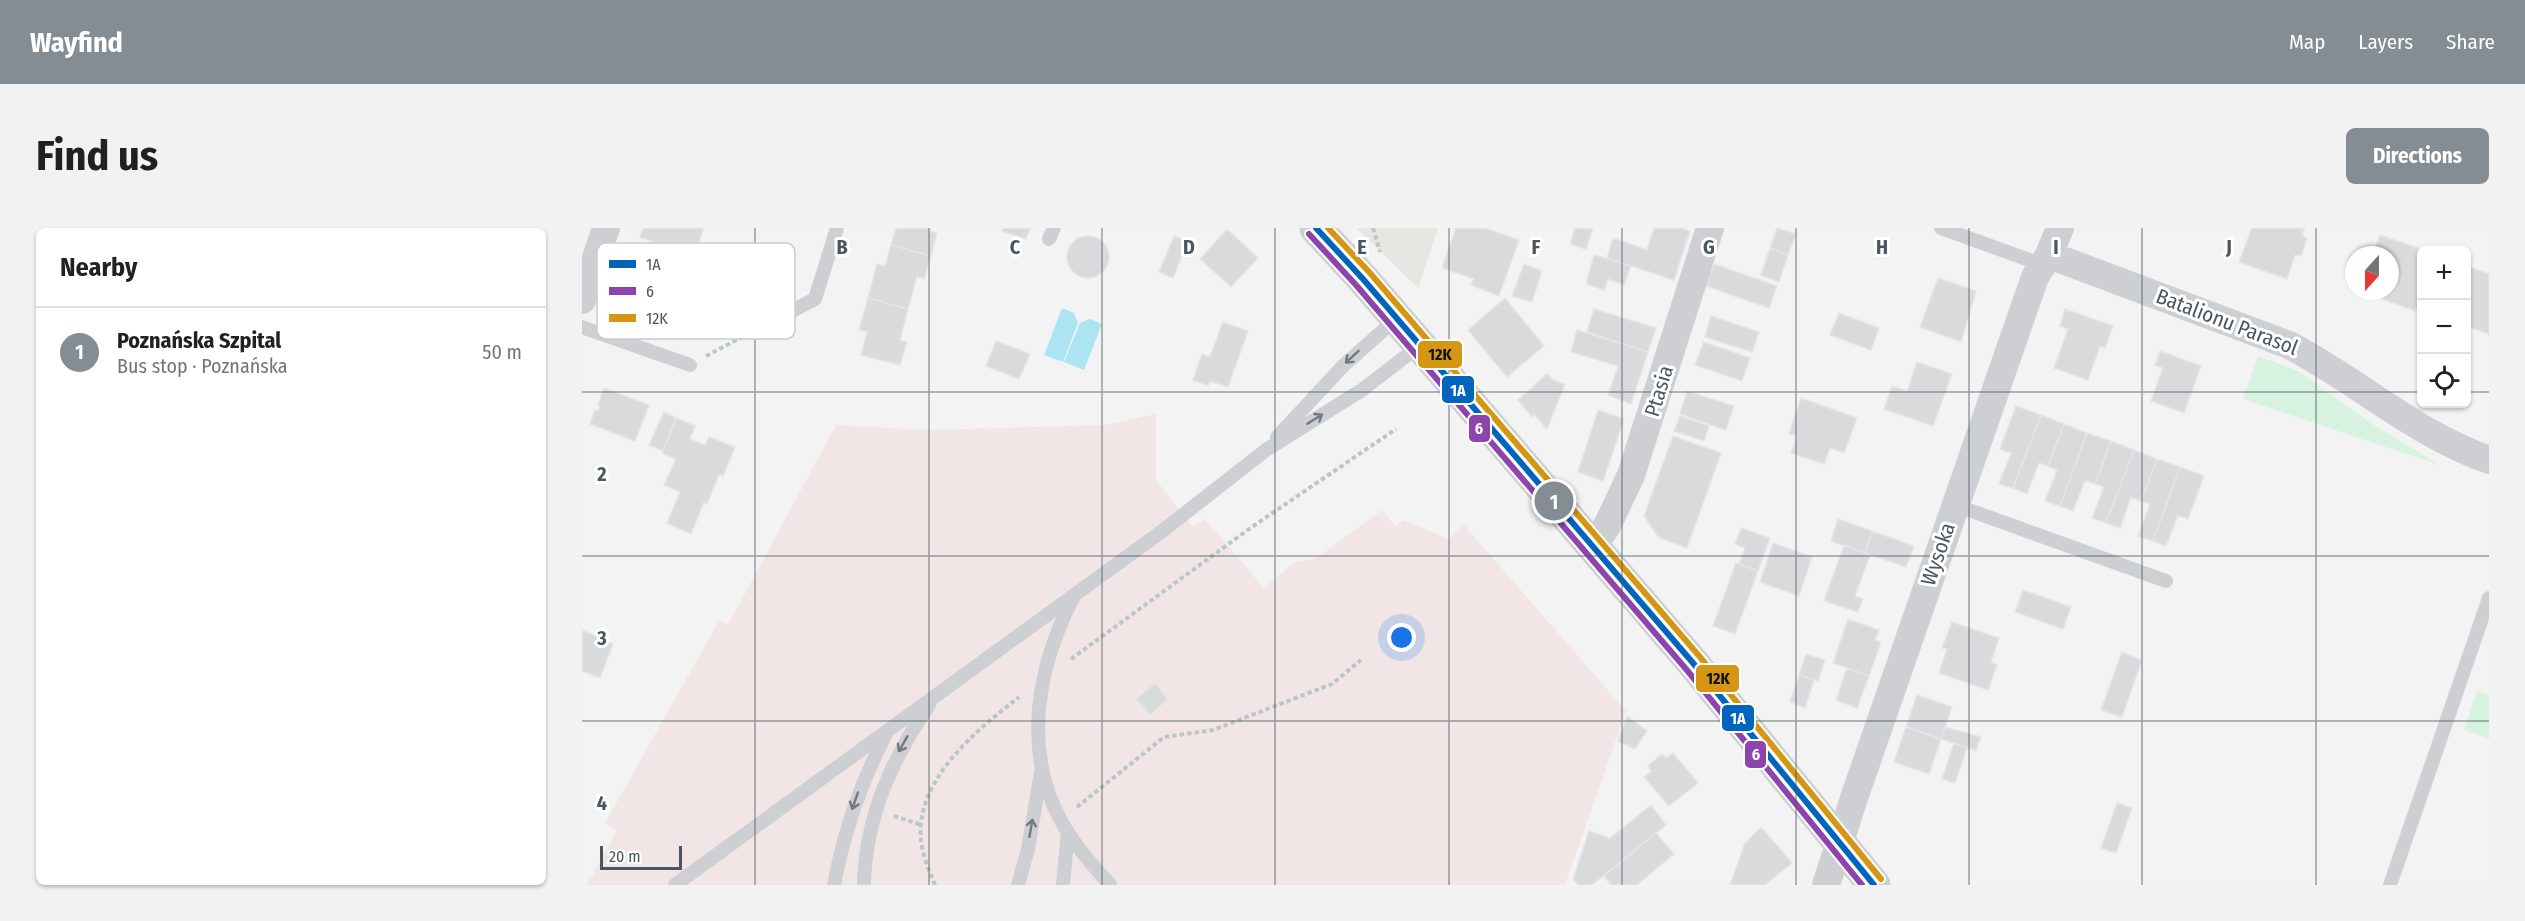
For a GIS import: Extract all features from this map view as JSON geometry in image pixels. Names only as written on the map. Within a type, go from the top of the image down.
[{"type":"street","points":[[601,243],[606,228]]},
{"type":"street","points":[[1316,228],[1693,663],[1874,885]]},
{"type":"street","name":"Ptasia","points":[[1592,546],[1607,526],[1631,475],[1710,228]]},
{"type":"street","name":"Wysoka","points":[[1826,885],[1954,506],[2035,277],[2046,260],[2060,228]]},
{"type":"street","points":[[582,300],[597,255]]},
{"type":"street","name":"Batalionu Parasol","points":[[2046,260],[2289,345],[2316,359],[2441,440],[2489,460]]},
{"type":"lane","points":[[795,309],[815,299],[837,228]]},
{"type":"lane","points":[[1941,228],[2046,260]]},
{"type":"lane","points":[[1266,450],[1343,366],[1396,319]]},
{"type":"lane","points":[[582,327],[597,332]]},
{"type":"lane","points":[[617,339],[690,364]]},
{"type":"lane","points":[[675,885],[1183,515],[1266,450],[1362,390],[1419,346]]},
{"type":"lane","points":[[1954,506],[2166,581]]},
{"type":"lane","points":[[1018,885],[1028,849],[1041,768],[1039,725],[1043,679],[1056,635],[1076,593]]},
{"type":"lane","points":[[2390,885],[2489,598]]},
{"type":"lane","points":[[864,885],[872,826],[887,777],[912,730],[935,695]]},
{"type":"lane","points":[[834,885],[852,812],[865,776],[888,729]]},
{"type":"lane","points":[[1041,768],[1064,826],[1110,885]]},
{"type":"lane","points":[[1063,885],[1064,826]]},
{"type":"path","points":[[1373,228],[1383,261]]},
{"type":"path","points":[[713,352],[738,339]]},
{"type":"path","points":[[935,885],[921,841],[925,809],[934,786],[949,762],[980,729],[1043,679],[1250,529],[1396,429]]},
{"type":"path","points":[[1064,826],[1164,738],[1213,730],[1332,684],[1361,660]]},
{"type":"shaded area","points":[[1356,228],[1438,228],[1418,288]]},
{"type":"shaded area","points":[[1156,414],[1156,480],[1193,527],[1205,519],[1264,588],[1293,563],[1316,558],[1382,510],[1395,526],[1404,520],[1449,539],[1464,525],[1626,711],[1565,885],[587,885],[617,831],[605,823],[719,621],[728,625],[836,425],[930,430],[1105,425]]},
{"type":"green space","points":[[2258,356],[2298,371],[2372,424],[2442,466],[2243,399]]},
{"type":"green space","points":[[2477,691],[2489,695],[2489,739],[2464,730]]},
{"type":"water","points":[[1062,308],[1074,313],[1078,323],[1063,362],[1044,355]]},
{"type":"water","points":[[1090,319],[1102,324],[1084,370],[1064,362],[1080,323]]},
{"type":"building","points":[[643,228],[704,228],[699,243],[657,243],[640,237]]},
{"type":"building","points":[[896,228],[930,228],[929,231],[937,233],[931,256],[891,245]]},
{"type":"building","points":[[1003,228],[1030,228],[1026,239],[1002,231]]},
{"type":"building","points":[[1456,228],[1485,228],[1519,240],[1499,296],[1471,285],[1474,279],[1442,268]]},
{"type":"building","points":[[1575,228],[1593,228],[1586,249],[1570,244]]},
{"type":"building","points":[[1654,228],[1681,228],[1690,231],[1674,280],[1607,258],[1613,238],[1647,250]]},
{"type":"building","points":[[1777,228],[1796,234],[1788,255],[1770,248]]},
{"type":"building","points":[[2252,228],[2305,228],[2302,234],[2307,239],[2301,256],[2295,255],[2287,279],[2239,262]]},
{"type":"building","points":[[1227,229],[1258,258],[1231,287],[1200,259]]},
{"type":"building","points":[[2380,235],[2417,248],[2417,308],[2415,311],[2385,300],[2399,300],[2399,246],[2376,246]]},
{"type":"building","points":[[1088,236],[1096,237],[1103,242],[1108,249],[1108,265],[1103,272],[1096,277],[1088,278],[1080,277],[1073,272],[1068,265],[1067,257],[1068,249],[1073,242],[1080,237]]},
{"type":"building","points":[[1174,236],[1188,242],[1173,278],[1159,272]]},
{"type":"building","points":[[891,245],[931,256],[924,279],[917,276],[908,309],[868,298],[877,264],[885,266]]},
{"type":"building","points":[[1770,248],[1788,255],[1779,282],[1761,275]]},
{"type":"building","points":[[1594,255],[1631,266],[1624,285],[1608,279],[1604,290],[1586,284]]},
{"type":"building","points":[[1524,264],[1542,271],[1532,302],[1512,296]]},
{"type":"building","points":[[1714,264],[1777,286],[1769,308],[1706,286]]},
{"type":"building","points":[[2471,268],[2489,274],[2489,334],[2471,328]]},
{"type":"building","points":[[1938,278],[1976,291],[1961,342],[1920,327]]},
{"type":"building","points":[[868,298],[908,309],[900,340],[907,342],[900,365],[861,355],[867,332],[859,330]]},
{"type":"building","points":[[1505,298],[1544,346],[1507,377],[1468,330]]},
{"type":"building","points":[[1594,309],[1656,328],[1648,352],[1587,332]]},
{"type":"building","points":[[2065,309],[2113,326],[2105,348],[2100,346],[2088,380],[2054,368],[2068,329],[2060,326]]},
{"type":"building","points":[[1839,313],[1879,328],[1871,350],[1830,335]]},
{"type":"building","points":[[1711,316],[1759,332],[1752,352],[1705,337]]},
{"type":"building","points":[[1223,322],[1248,331],[1228,387],[1210,381],[1208,386],[1193,380],[1202,354],[1210,357]]},
{"type":"building","points":[[1577,330],[1648,352],[1631,404],[1608,395],[1618,366],[1571,352]]},
{"type":"building","points":[[996,341],[1030,354],[1019,379],[986,366]]},
{"type":"building","points":[[1704,342],[1750,358],[1742,381],[1695,365]]},
{"type":"building","points":[[2160,351],[2201,366],[2184,413],[2151,401],[2163,368],[2155,365]]},
{"type":"building","points":[[1917,362],[1952,374],[1933,426],[1884,409],[1892,386],[1907,391]]},
{"type":"building","points":[[1547,374],[1553,380],[1565,384],[1547,429],[1534,414],[1532,417],[1518,400]]},
{"type":"building","points":[[604,388],[649,405],[635,441],[590,424],[595,410],[598,411],[600,406],[598,405]]},
{"type":"building","points":[[1687,391],[1734,406],[1726,430],[1680,414]]},
{"type":"building","points":[[1801,398],[1857,418],[1844,453],[1830,448],[1824,464],[1791,453],[1797,436],[1789,433]]},
{"type":"building","points":[[2016,406],[2041,415],[2013,488],[1999,484],[2011,453],[2000,449]]},
{"type":"building","points":[[1598,410],[1624,419],[1603,481],[1578,472]]},
{"type":"building","points":[[664,412],[676,418],[663,451],[649,445]]},
{"type":"building","points":[[2041,415],[2064,424],[2048,466],[2039,463],[2027,494],[2013,488]]},
{"type":"building","points":[[1680,416],[1709,426],[1704,441],[1674,431]]},
{"type":"building","points":[[676,418],[695,426],[690,439],[705,445],[709,437],[735,447],[723,476],[719,474],[707,504],[704,502],[691,534],[667,523],[680,492],[664,485],[676,459],[662,453]]},
{"type":"building","points":[[2064,424],[2087,433],[2060,506],[2045,501],[2057,470],[2048,466]]},
{"type":"building","points":[[2087,433],[2111,441],[2095,484],[2085,480],[2073,511],[2060,506]]},
{"type":"building","points":[[1673,436],[1721,453],[1687,548],[1658,537],[1644,516]]},
{"type":"building","points":[[2111,441],[2134,450],[2106,523],[2092,518],[2104,487],[2095,484]]},
{"type":"building","points":[[2134,450],[2157,459],[2141,501],[2131,497],[2120,528],[2106,523]]},
{"type":"building","points":[[2157,459],[2180,467],[2153,541],[2138,536],[2150,504],[2141,501]]},
{"type":"building","points":[[2180,467],[2204,476],[2188,519],[2178,515],[2166,546],[2153,541]]},
{"type":"building","points":[[1838,519],[1872,531],[1865,553],[1831,541]]},
{"type":"building","points":[[1741,528],[1770,538],[1758,571],[1739,564],[1745,548],[1735,544]]},
{"type":"building","points":[[1872,531],[1914,546],[1906,567],[1865,553]]},
{"type":"building","points":[[1773,543],[1812,557],[1799,596],[1760,582]]},
{"type":"building","points":[[1844,545],[1870,555],[1855,596],[1863,599],[1858,612],[1824,601]]},
{"type":"building","points":[[1736,563],[1758,571],[1735,634],[1713,626]]},
{"type":"building","points":[[2023,590],[2071,607],[2063,629],[2015,612]]},
{"type":"building","points":[[1848,619],[1879,630],[1875,640],[1881,642],[1869,676],[1833,663]]},
{"type":"building","points":[[1952,622],[1999,638],[1991,662],[1997,665],[1988,690],[1939,673],[1947,649],[1942,648]]},
{"type":"building","points":[[582,630],[613,644],[600,678],[582,671]]},
{"type":"building","points":[[2122,652],[2142,660],[2122,717],[2101,710]]},
{"type":"building","points":[[1806,654],[1825,660],[1818,681],[1799,675]]},
{"type":"building","points":[[1847,668],[1869,676],[1857,708],[1836,700]]},
{"type":"building","points":[[1799,675],[1814,680],[1805,708],[1790,702]]},
{"type":"building","points":[[1155,683],[1168,699],[1150,715],[1136,699]]},
{"type":"building","points":[[1917,695],[1952,707],[1941,739],[1906,727]]},
{"type":"building","points":[[1627,716],[1647,731],[1635,749],[1618,741]]},
{"type":"building","points":[[1906,727],[1941,739],[1929,774],[1894,762]]},
{"type":"building","points":[[1945,727],[1981,737],[1976,751],[1941,739]]},
{"type":"building","points":[[1954,743],[1967,748],[1955,783],[1942,779]]},
{"type":"building","points":[[1673,753],[1698,783],[1669,806],[1644,777],[1651,771],[1648,766],[1662,754],[1666,758]]},
{"type":"building","points":[[2117,803],[2132,808],[2116,853],[2101,848]]},
{"type":"building","points":[[1651,805],[1666,825],[1592,885],[1578,885],[1573,879],[1589,831],[1609,839]]},
{"type":"building","points":[[1761,827],[1792,863],[1765,885],[1730,885],[1745,843]]},
{"type":"building","points":[[1656,833],[1674,854],[1637,885],[1611,885],[1604,876]]},
{"type":"transit line","name":"1A","points":[[1316,228],[1363,279],[1693,663],[1874,885]]},
{"type":"transit line","name":"12K","points":[[1328,228],[1370,273],[1700,657],[1881,879]]},
{"type":"transit line","name":"6","points":[[1309,234],[1356,285],[1686,669],[1862,885]]},
{"type":"place","name":"Poznańska Szpital","points":[[1554,501]]}]
